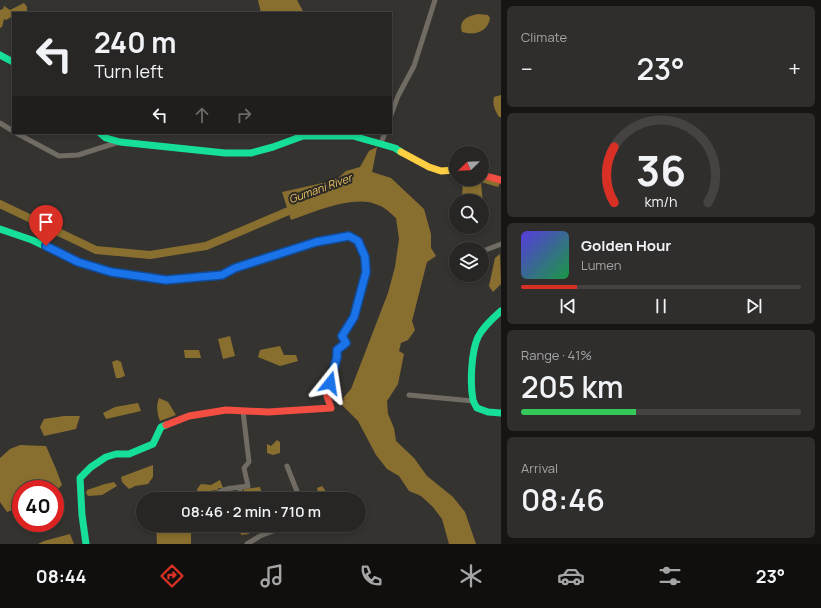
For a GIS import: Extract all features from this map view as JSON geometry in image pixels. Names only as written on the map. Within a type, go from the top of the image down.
[{"type":"street","points":[[392,112],[398,96],[414,66],[435,0]]},
{"type":"street","points":[[0,55],[12,61]]},
{"type":"street","points":[[0,124],[12,130]]},
{"type":"street","points":[[18,134],[59,156],[78,155],[120,142]]},
{"type":"street","points":[[101,134],[106,138],[120,142],[224,153],[251,153],[303,136],[353,136],[395,148],[429,168],[440,171],[449,170]]},
{"type":"street","points":[[381,143],[385,134]]},
{"type":"street","points":[[489,176],[501,180]]},
{"type":"street","points":[[0,228],[32,240],[78,262],[111,272],[166,280],[222,275],[235,268],[316,242],[349,236],[358,241],[365,257],[366,272],[354,317],[342,336],[346,343],[337,350],[337,357],[327,396],[331,408],[268,412],[226,410],[189,416],[161,427],[153,444],[136,452],[126,455],[116,454],[101,460],[87,469],[80,478],[82,515],[86,544]]},
{"type":"street","points":[[489,249],[501,244]]},
{"type":"street","points":[[501,311],[478,337],[473,356],[473,401],[477,408],[488,412],[501,413]]},
{"type":"street","points":[[409,395],[473,401]]},
{"type":"street","points":[[218,492],[248,486],[244,468],[249,462],[243,411]]},
{"type":"street","points":[[287,466],[297,492]]},
{"type":"street","points":[[240,492],[241,487]]},
{"type":"street","points":[[247,544],[260,536],[271,532]]},
{"type":"water","points":[[258,0],[297,0],[303,12],[261,12]]},
{"type":"water","points":[[24,3],[27,7],[27,12],[12,12],[12,17],[6,20],[4,19],[2,27],[0,28],[0,10],[3,9],[4,6],[10,10]]},
{"type":"water","points":[[478,14],[488,15],[490,18],[486,27],[480,32],[476,33],[462,32],[461,24],[465,19]]},
{"type":"water","points":[[501,95],[501,117],[499,117],[494,107],[493,100],[494,97]]},
{"type":"water","points":[[377,147],[372,172],[391,178],[424,209],[431,234],[431,248],[436,256],[427,262],[412,321],[415,330],[408,340],[401,343],[399,351],[404,354],[398,384],[387,401],[388,414],[394,428],[396,441],[414,458],[427,476],[453,497],[465,512],[476,544],[449,544],[442,519],[433,507],[421,496],[409,491],[399,476],[387,469],[376,455],[358,421],[342,405],[344,397],[351,389],[388,293],[395,267],[399,239],[396,218],[381,206],[369,202],[358,202],[334,205],[291,220],[282,192],[336,180],[346,171],[360,167],[369,151]]},
{"type":"water","points":[[489,179],[500,183],[498,187],[489,184]]},
{"type":"water","points":[[463,186],[481,186],[482,194],[462,194]]},
{"type":"water","points":[[500,254],[501,284],[493,292],[489,286],[495,258]]},
{"type":"water","points":[[230,336],[235,356],[223,359],[218,339]]},
{"type":"water","points":[[280,346],[284,355],[296,355],[298,361],[280,366],[258,357],[260,350]]},
{"type":"water","points":[[184,350],[199,350],[201,358],[185,358]]},
{"type":"water","points":[[117,360],[121,362],[125,376],[120,378],[116,378],[112,362]]},
{"type":"water","points":[[159,398],[168,402],[176,415],[160,421],[157,410]]},
{"type":"water","points":[[138,403],[141,411],[106,419],[103,413],[115,407]]},
{"type":"water","points":[[64,416],[80,416],[76,429],[44,436],[40,427],[44,419]]},
{"type":"water","points":[[277,440],[280,442],[280,453],[273,455],[267,453],[267,444],[271,446]]},
{"type":"water","points":[[20,445],[46,446],[60,480],[12,480],[12,510],[7,512],[0,502],[0,458],[10,449]]},
{"type":"water","points":[[153,465],[153,477],[148,484],[135,486],[129,489],[122,482],[121,477]]},
{"type":"water","points":[[220,480],[223,488],[219,488],[216,491],[198,492],[197,489],[201,484],[211,485]]},
{"type":"water","points":[[114,482],[117,486],[102,495],[88,496],[86,493],[87,490]]},
{"type":"water","points":[[322,486],[326,492],[318,492],[317,488]]},
{"type":"water","points":[[260,487],[261,492],[243,492],[244,489]]},
{"type":"water","points":[[156,532],[191,532],[191,544],[157,544]]},
{"type":"water","points":[[240,532],[249,532],[249,534],[241,535]]},
{"type":"water","points":[[70,534],[74,544],[38,544],[44,541]]},
{"type":"waterway","name":"Gumani River","points":[[0,204],[96,250],[150,255],[206,246],[298,207]]},
{"type":"traffic: fast","points":[[0,55],[12,61]]},
{"type":"traffic: fast","points":[[101,134],[106,138],[120,142],[225,153],[251,153],[303,136],[353,136],[395,148],[401,152]]},
{"type":"traffic: fast","points":[[0,229],[32,240],[78,262],[111,272],[166,280],[182,279]]},
{"type":"traffic: fast","points":[[335,367],[337,349],[346,343],[342,337],[354,317],[366,272],[365,257],[358,241],[347,236]]},
{"type":"traffic: fast","points":[[501,311],[485,326],[478,337],[474,351],[471,377],[473,400],[477,408],[488,412],[501,413]]},
{"type":"traffic: fast","points":[[86,544],[82,515],[80,478],[91,467],[106,457],[116,454],[129,454],[153,444],[161,427],[166,425]]},
{"type":"traffic: slow","points":[[401,152],[429,167],[441,171],[449,170]]},
{"type":"traffic: jam","points":[[489,177],[501,180]]},
{"type":"traffic: jam","points":[[182,279],[222,275],[235,268],[316,242],[347,236]]},
{"type":"traffic: jam","points":[[166,425],[189,416],[226,410],[268,412],[331,408],[327,396],[335,367]]},
{"type":"route","points":[[46,246],[78,262],[111,272],[166,280],[222,275],[235,268],[316,242],[349,236],[358,241],[365,257],[366,272],[354,317],[342,336],[346,343],[337,350],[337,357],[330,383]]}]
